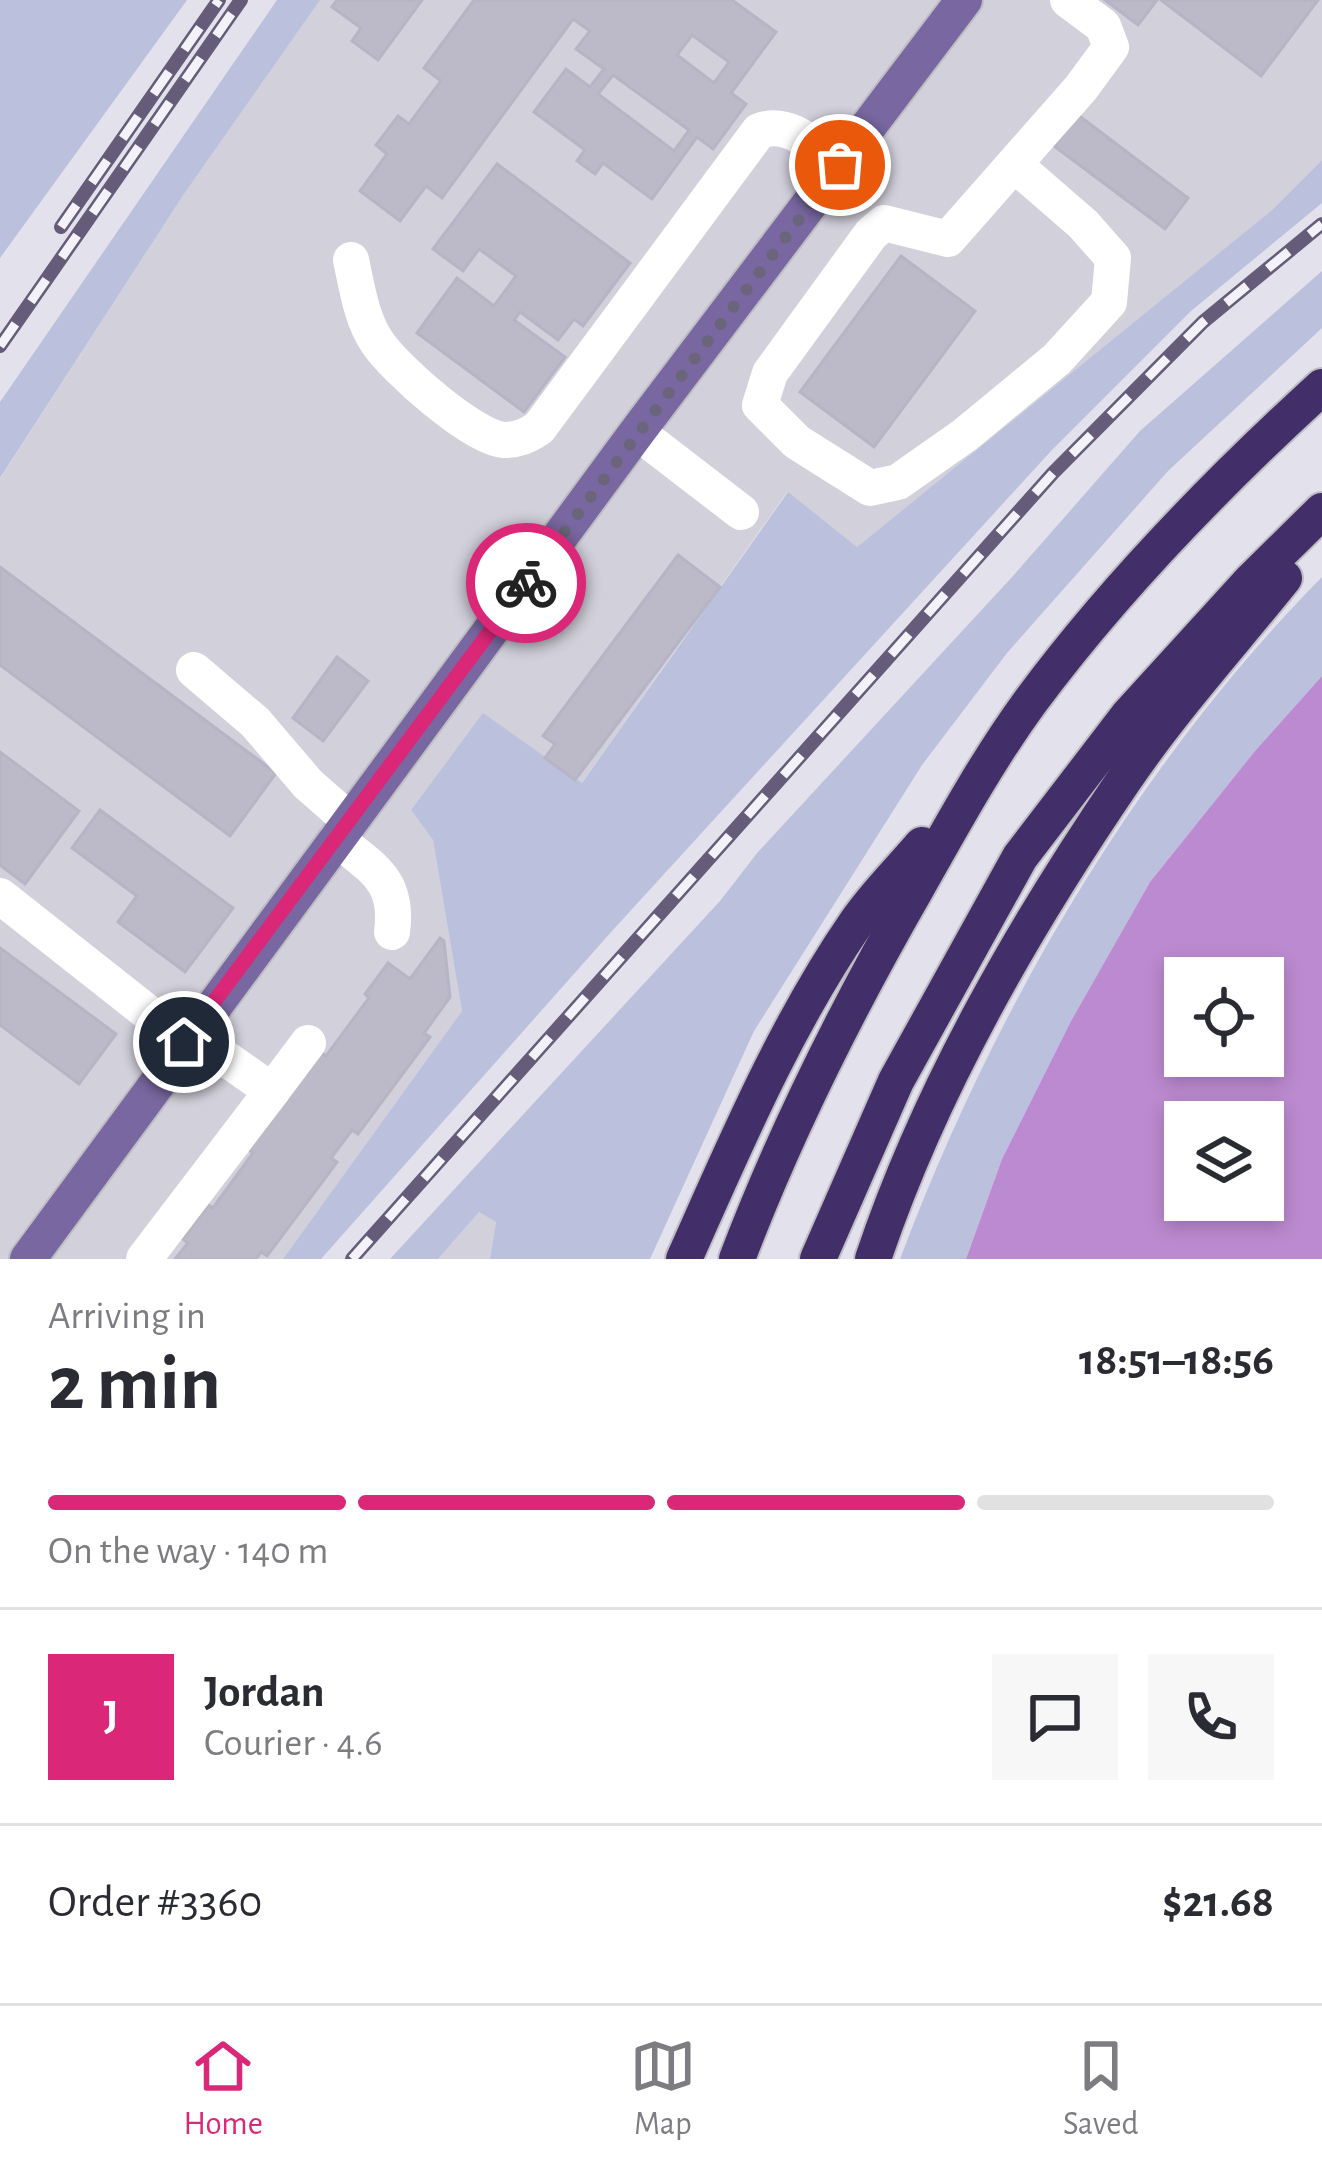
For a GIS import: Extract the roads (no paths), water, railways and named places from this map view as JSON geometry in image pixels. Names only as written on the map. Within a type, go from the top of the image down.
[{"type":"highway","points":[[736,1259],[775,1159],[820,1064],[978,779],[1030,702],[1154,554],[1322,387]]},
{"type":"highway","points":[[818,1259],[896,1081],[1021,857],[1128,716],[1252,580],[1322,512]]},
{"type":"highway","points":[[873,1259],[938,1099],[1022,942],[1126,777],[1322,529]]},
{"type":"highway","points":[[684,1259],[746,1122],[857,921],[978,779]]},
{"type":"main road","points":[[28,1259],[638,432],[964,0]]},
{"type":"lane","points":[[1033,0],[1047,0]]},
{"type":"lane","points":[[1015,165],[1083,224],[1113,258],[1109,302],[1057,359],[965,435],[898,482],[870,488],[797,442],[760,404],[770,374],[871,234],[884,223],[948,239],[1081,88],[1111,47],[1102,26],[1068,0]]},
{"type":"lane","points":[[351,260],[375,340],[398,367],[479,432],[500,440],[525,437],[538,428],[759,131],[770,127],[791,130],[840,165]]},
{"type":"lane","points":[[638,432],[741,512]]},
{"type":"lane","points":[[194,670],[255,722],[389,886],[395,911],[392,932]]},
{"type":"lane","points":[[0,896],[188,1038],[272,1090]]},
{"type":"lane","points":[[144,1259],[308,1043]]},
{"type":"railway","points":[[61,227],[219,0]]},
{"type":"railway","points":[[0,346],[241,0]]},
{"type":"railway","points":[[352,1259],[1053,473],[1203,322],[1322,224]]}]
